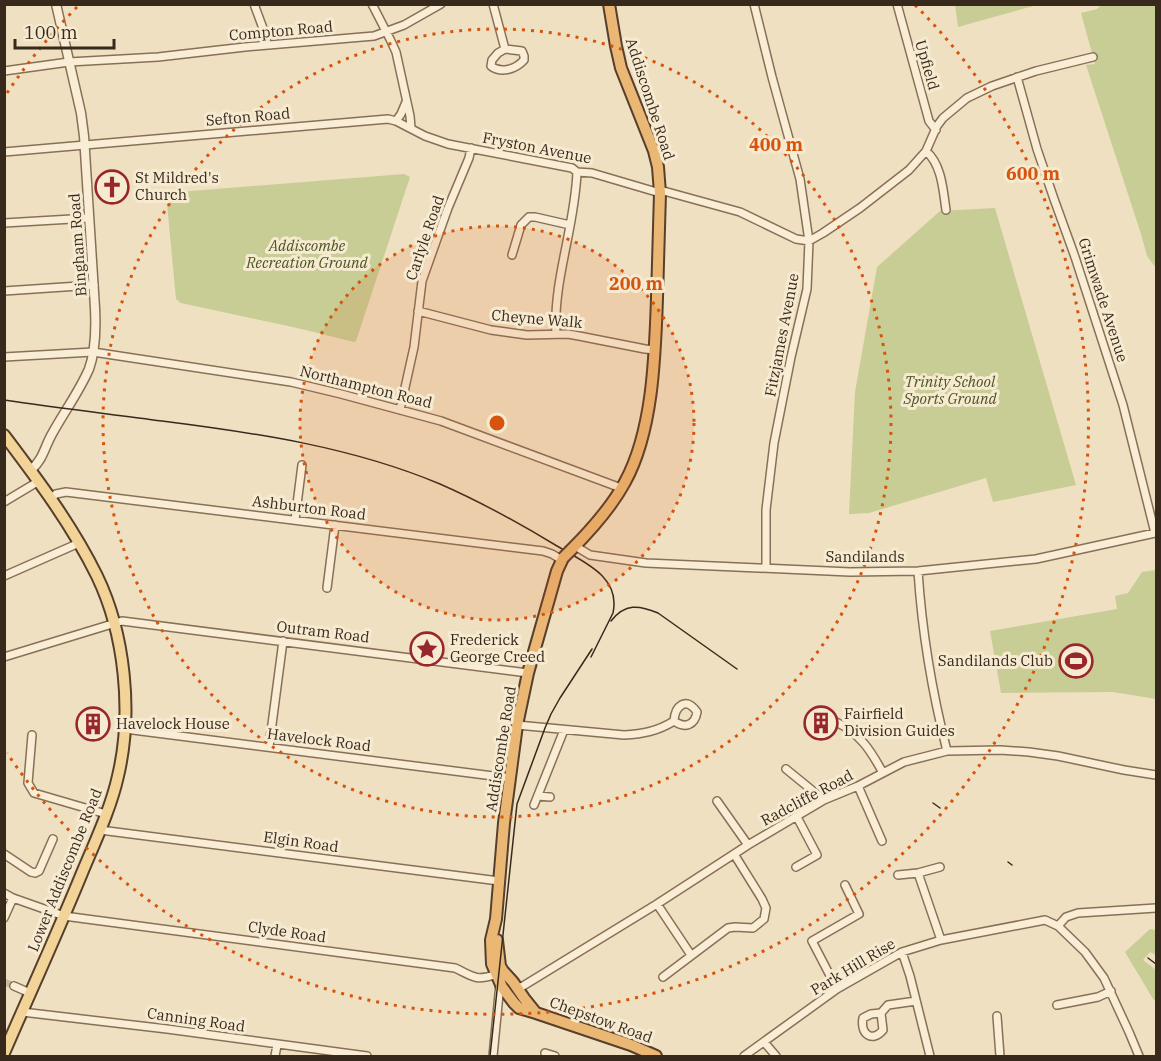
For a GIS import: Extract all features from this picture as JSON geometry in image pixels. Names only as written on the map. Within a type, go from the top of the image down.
[{"type":"highway","name":"Addiscombe Road","points":[[513,992],[499,977],[492,964],[491,939],[495,925],[509,778],[528,673],[557,571],[568,553],[605,513],[634,463],[649,397],[655,350],[660,191],[658,167],[654,151],[623,74],[609,4]]},
{"type":"highway","name":"Chepstow Road","points":[[513,992],[514,1003],[522,1010],[631,1045],[656,1056]]},
{"type":"main road","name":"Lower Addiscombe Road","points":[[4,435],[51,498],[97,576],[114,622],[126,702],[125,729],[118,777],[106,814],[5,1052]]},
{"type":"street","name":"Bingham Road","points":[[31,470],[40,461],[50,437],[89,368],[96,323],[81,113],[56,4]]},
{"type":"street","points":[[254,4],[267,45]]},
{"type":"street","points":[[372,4],[396,52],[411,128]]},
{"type":"street","name":"Compton Road","points":[[4,71],[69,62],[158,57],[367,37],[404,25],[441,4]]},
{"type":"street","points":[[493,4],[505,49]]},
{"type":"street","name":"Fitzjames Avenue","points":[[754,4],[800,179],[809,240],[807,289],[791,357],[773,454],[766,510],[766,568]]},
{"type":"street","name":"Upfield","points":[[897,4],[929,121],[936,130]]},
{"type":"street","points":[[505,49],[522,51],[524,60],[516,67],[496,70],[491,66],[492,60],[505,49]]},
{"type":"street","points":[[809,240],[824,233],[909,170],[926,151],[943,118],[967,98],[992,86],[1093,57]]},
{"type":"street","name":"Grimwade Avenue","points":[[1017,78],[1037,149],[1082,276],[1120,396],[1155,533]]},
{"type":"street","points":[[396,121],[406,102]]},
{"type":"street","name":"Sefton Road","points":[[4,152],[380,119],[396,121],[411,128]]},
{"type":"street","name":"Fryston Avenue","points":[[411,128],[441,142],[534,159],[572,168],[577,172],[592,173],[740,212],[796,239],[809,240]]},
{"type":"street","name":"Carlyle Road","points":[[400,410],[414,347],[421,287],[471,148]]},
{"type":"street","points":[[926,151],[932,156],[940,174],[946,210]]},
{"type":"street","points":[[556,334],[559,286],[577,172]]},
{"type":"street","points":[[512,255],[521,225],[529,217],[570,225]]},
{"type":"street","points":[[4,223],[89,218]]},
{"type":"street","points":[[4,291],[94,285]]},
{"type":"street","name":"Cheyne Walk","points":[[418,311],[490,330],[527,335],[579,336],[655,350]]},
{"type":"street","name":"Northampton Road","points":[[4,357],[93,352],[276,379],[460,427],[621,488]]},
{"type":"street","points":[[295,520],[302,465]]},
{"type":"street","points":[[4,502],[39,481]]},
{"type":"street","name":"Ashburton Road","points":[[51,498],[56,494],[66,492],[543,551],[552,554],[568,553]]},
{"type":"street","points":[[327,588],[335,525]]},
{"type":"street","name":"Sandilands","points":[[568,553],[646,563],[850,572],[918,571],[1036,559],[1155,533]]},
{"type":"street","points":[[4,576],[79,543]]},
{"type":"street","points":[[918,571],[927,654],[947,752]]},
{"type":"street","name":"Outram Road","points":[[114,622],[122,621],[528,673]]},
{"type":"street","points":[[4,657],[114,622]]},
{"type":"street","points":[[269,747],[283,641]]},
{"type":"street","points":[[517,725],[638,735],[651,732],[674,721]]},
{"type":"street","points":[[836,722],[849,728],[870,750],[883,773]]},
{"type":"street","name":"Havelock Road","points":[[125,729],[509,778]]},
{"type":"street","points":[[534,805],[564,730]]},
{"type":"street","points":[[32,735],[28,783],[34,793],[106,814]]},
{"type":"street","name":"Radcliffe Road","points":[[513,992],[748,845],[825,800],[904,762],[947,752],[1000,750],[1058,756],[1156,775]]},
{"type":"street","points":[[786,769],[825,800]]},
{"type":"street","points":[[858,786],[882,841]]},
{"type":"street","points":[[538,796],[550,797]]},
{"type":"street","points":[[717,801],[748,845]]},
{"type":"street","points":[[796,867],[817,855],[797,817]]},
{"type":"street","name":"Elgin Road","points":[[100,830],[499,881]]},
{"type":"street","points":[[4,854],[35,873],[39,871],[53,839]]},
{"type":"street","points":[[663,976],[728,928],[753,928],[764,919],[766,908],[762,899],[734,854]]},
{"type":"street","points":[[898,875],[940,867]]},
{"type":"street","points":[[918,873],[941,940]]},
{"type":"street","points":[[837,989],[812,941],[859,914],[845,885]]},
{"type":"street","name":"Clyde Road","points":[[4,893],[64,916],[455,968],[477,978],[499,977]]},
{"type":"street","points":[[4,918],[13,898]]},
{"type":"street","points":[[657,904],[691,955]]},
{"type":"street","points":[[1139,1056],[1104,978],[1085,952],[1058,926],[1066,917],[1078,913],[1156,908]]},
{"type":"street","name":"Park Hill Rise","points":[[744,1056],[837,989],[902,952],[941,940],[1038,920],[1045,920],[1058,926]]},
{"type":"street","points":[[902,952],[930,1056]]},
{"type":"street","name":"Addiscombe Road","points":[[493,1056],[499,977]]},
{"type":"street","points":[[14,986],[30,993]]},
{"type":"street","points":[[1057,1005],[1098,998],[1111,991]]},
{"type":"street","points":[[881,1013],[888,1005],[916,1001]]},
{"type":"street","name":"Canning Road","points":[[22,1012],[165,1029],[277,1045],[311,1053],[367,1056]]},
{"type":"street","points":[[997,1016],[1000,1056]]},
{"type":"street","points":[[764,1042],[776,1056]]},
{"type":"street","points":[[275,1056],[277,1045]]},
{"type":"street","points":[[545,1053],[555,1056]]},
{"type":"green space","points":[[955,4],[1037,4],[1037,5],[958,27]]},
{"type":"green space","points":[[1101,5],[1156,5],[1156,268],[1147,256],[1086,65],[1095,64],[1081,13],[1097,9]]},
{"type":"green space","name":"Addiscombe Recreation Ground","points":[[404,174],[410,177],[356,341],[181,303],[176,299],[166,193]]},
{"type":"green space","name":"Trinity School Sports Ground","points":[[995,208],[1076,485],[993,502],[986,478],[869,513],[849,514],[855,392],[877,267],[940,211]]},
{"type":"green space","name":"Sandilands Club","points":[[1156,570],[1156,699],[1113,692],[1001,693],[990,631],[1117,609],[1115,596],[1128,593],[1142,572]]},
{"type":"green space","points":[[1150,929],[1156,930],[1156,955],[1150,952],[1143,960],[1156,970],[1156,1002],[1125,952]]},
{"type":"tunnel","points":[[4,982],[14,986]]},
{"type":"tram line","points":[[4,400],[269,436],[373,460],[440,484],[528,529],[588,564],[606,580],[614,600],[613,613],[591,657]]},
{"type":"tram line","points":[[611,621],[627,608],[638,607],[651,610],[737,669]]},
{"type":"tram line","points":[[490,1056],[517,804],[551,714],[592,649]]},
{"type":"tram line","points":[[933,803],[940,808]]},
{"type":"tram line","points":[[1008,862],[1012,865]]},
{"type":"tram line","points":[[1148,958],[1156,964]]},
{"type":"place","name":"St Mildred's Church","points":[[112,187]]},
{"type":"place","name":"Frederick George Creed","points":[[427,649]]},
{"type":"place","name":"Sandilands Club","points":[[1076,661]]},
{"type":"place","name":"Fairfield Division Guides","points":[[821,723]]},
{"type":"place","name":"Havelock House","points":[[93,724]]}]
